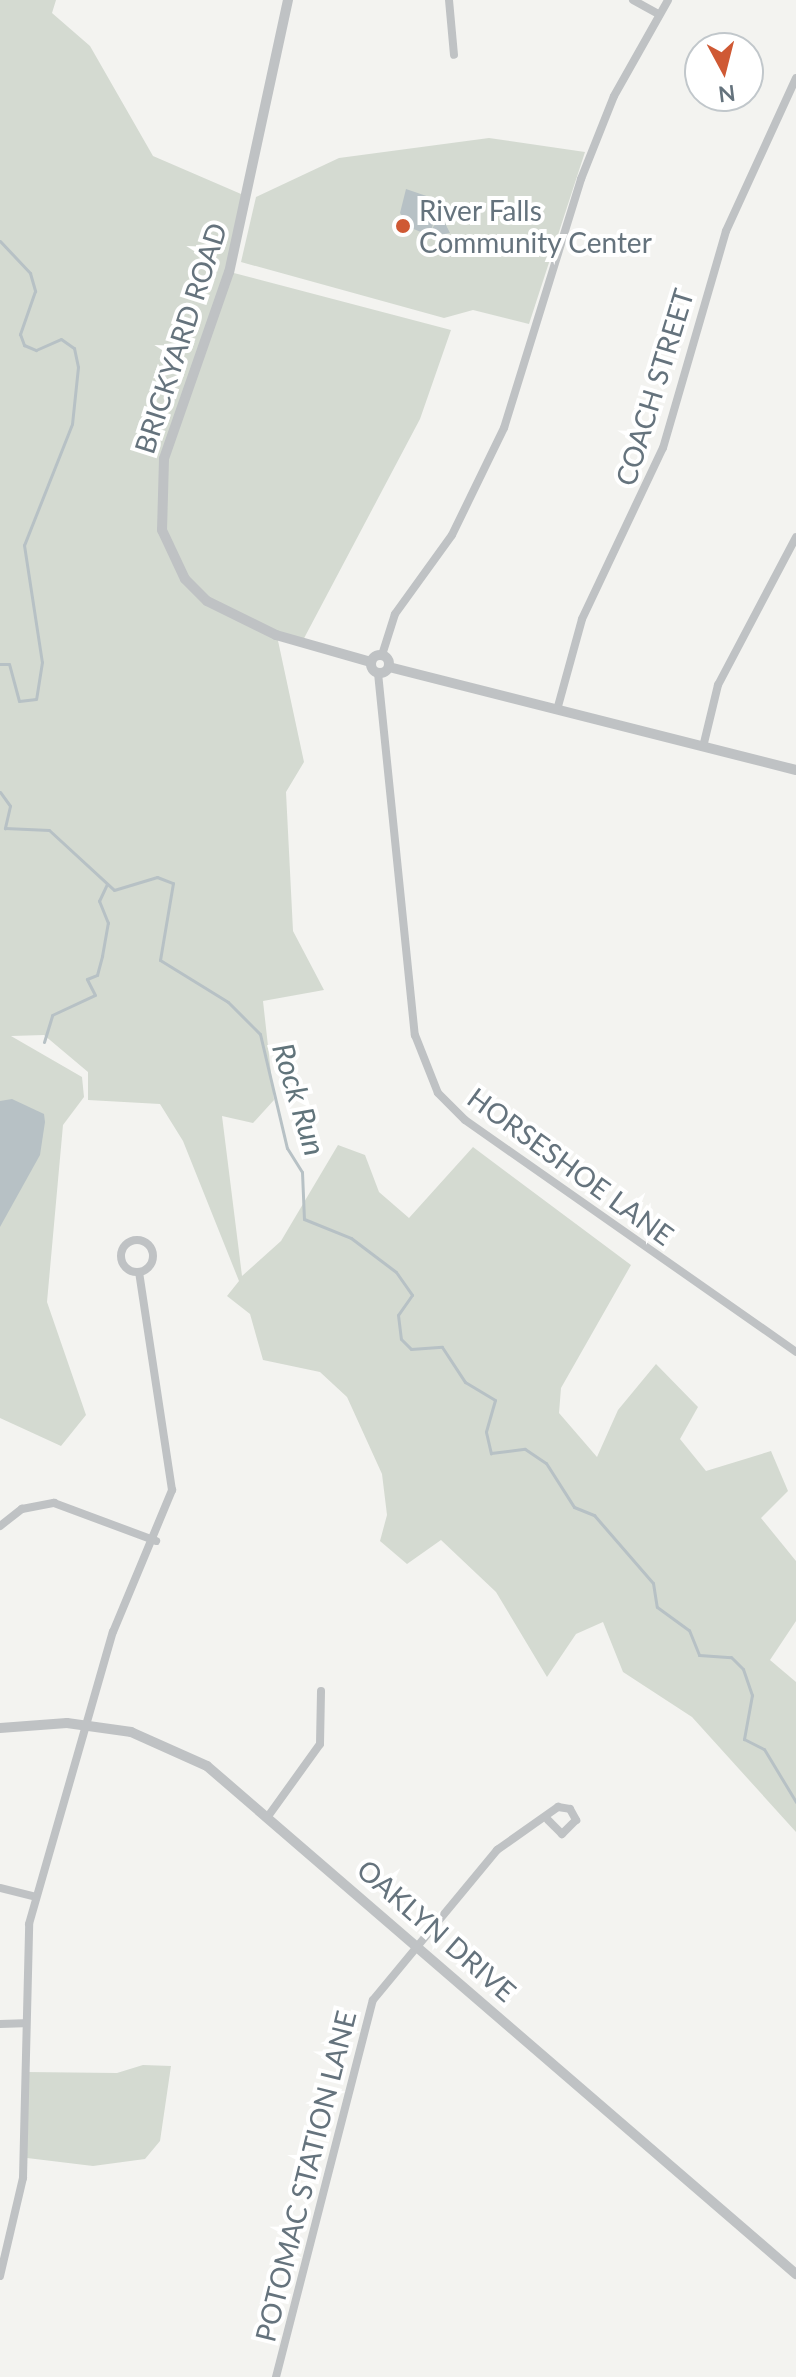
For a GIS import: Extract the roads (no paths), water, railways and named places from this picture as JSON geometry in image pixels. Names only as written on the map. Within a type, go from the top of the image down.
[{"type":"street","name":"BRICKYARD ROAD","points":[[288,0],[229,272],[164,459],[162,530],[185,579],[207,601],[276,635],[371,662]]},
{"type":"street","points":[[449,0],[454,55]]},
{"type":"street","points":[[633,0],[658,14]]},
{"type":"street","points":[[668,0],[658,14],[581,179],[504,428],[452,535],[395,614],[382,655],[371,662],[378,673],[389,667],[796,770]]},
{"type":"street","name":"COACH STREET","points":[[557,710],[582,619],[663,448],[726,231],[796,78]]},
{"type":"street","points":[[703,747],[718,685],[796,537]]},
{"type":"street","points":[[382,655],[389,667]]},
{"type":"street","name":"HORSESHOE LANE","points":[[378,673],[415,1035],[438,1093],[465,1120],[796,1352]]},
{"type":"street","points":[[0,2276],[23,2178],[23,1958],[35,1897],[113,1632],[156,1541],[172,1470],[139,1272],[121,1261],[134,1240],[153,1251],[151,1265],[139,1272]]},
{"type":"street","points":[[0,1526],[22,1509],[54,1503],[156,1541]]},
{"type":"street","points":[[269,1815],[320,1744],[321,1691]]},
{"type":"street","name":"OAKLYN DRIVE","points":[[0,1728],[86,1724],[175,1749],[269,1815],[796,2274]]},
{"type":"street","name":"POTOMAC STATION LANE","points":[[276,2377],[364,2023],[383,1981],[497,1850],[548,1820]]},
{"type":"street","points":[[0,1888],[35,1897]]},
{"type":"street","points":[[0,2024],[23,2023]]},
{"type":"waterway","name":"Rock Run","points":[[0,241],[30,273],[35,291],[20,334],[24,345],[36,350],[61,339],[74,348],[78,367],[72,424],[24,545],[42,662],[36,699],[19,701],[9,664],[0,664]]},
{"type":"waterway","name":"Rock Run","points":[[0,792],[10,806],[5,828],[49,830],[114,890],[157,877],[173,883],[160,960],[228,1002],[260,1034],[287,1148],[302,1172],[304,1219],[351,1238],[396,1272],[412,1295],[398,1315],[401,1339],[411,1349],[442,1347],[465,1382],[495,1400],[486,1432],[491,1453],[525,1449],[546,1463],[574,1507],[594,1515],[653,1583],[657,1607],[689,1630],[699,1655],[731,1657],[743,1669],[752,1695],[744,1739],[764,1749],[796,1802]]},
{"type":"waterway","points":[[44,1042],[52,1015],[95,995],[87,979],[97,975],[102,956],[108,923],[99,901],[107,884]]},
{"type":"place","name":"River Falls Community Center","points":[[403,226]]}]
